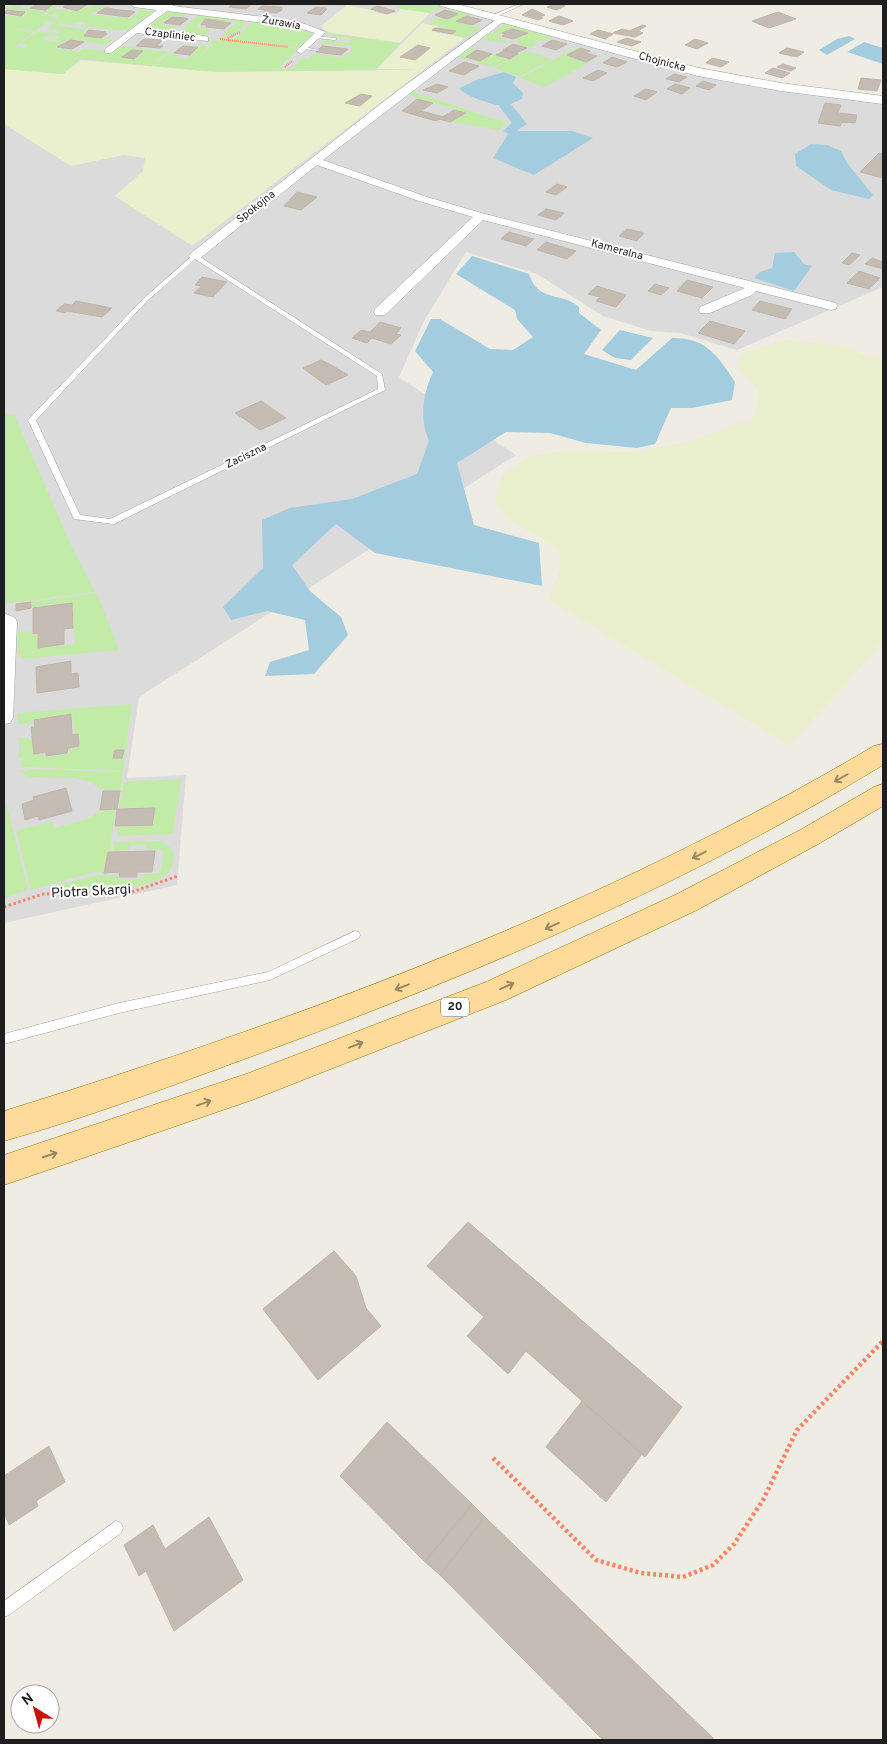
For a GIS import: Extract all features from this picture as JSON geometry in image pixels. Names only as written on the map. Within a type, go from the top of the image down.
[{"type":"main road","points":[[4,1126],[233,1050],[444,971],[527,937],[609,900],[727,841],[883,753]]},
{"type":"main road","name":"20","points":[[4,1170],[252,1086],[496,991],[688,902],[812,836],[883,794]]},
{"type":"street","points":[[134,4],[167,6]]},
{"type":"street","name":"Chojnicka","points":[[445,4],[698,72],[781,87],[883,100]]},
{"type":"street","name":"Czapliniec","points":[[108,51],[167,6],[247,17]]},
{"type":"street","name":"Żurawia","points":[[247,17],[297,24],[320,32],[303,50]]},
{"type":"street","name":"Spokojna","points":[[194,256],[497,18]]},
{"type":"street","name":"Czapliniec","points":[[135,30],[205,40]]},
{"type":"street","name":"Kameralna","points":[[316,160],[424,199],[481,216],[831,306]]},
{"type":"street","points":[[380,312],[481,216]]},
{"type":"street","points":[[705,310],[748,292],[754,285]]},
{"type":"street","points":[[4,619],[9,622],[4,718]]},
{"type":"lane","points":[[497,18],[522,4]]},
{"type":"lane","points":[[316,37],[335,39]]},
{"type":"lane","points":[[303,50],[318,50]]},
{"type":"lane","points":[[400,94],[411,97]]},
{"type":"lane","name":"Zaciszna","points":[[32,420],[77,517],[111,522],[382,390],[380,375],[194,256]]},
{"type":"lane","name":"Spokojna","points":[[32,420],[145,300],[194,256]]},
{"type":"lane","points":[[4,1039],[119,1008],[270,976],[355,935]]},
{"type":"lane","points":[[4,1610],[116,1528]]},
{"type":"path","name":"Żurawia","points":[[225,39],[303,50]]},
{"type":"path","name":"Piotra Skargi","points":[[4,907],[42,894],[132,892],[178,876]]},
{"type":"path","points":[[493,1458],[596,1560],[641,1573],[683,1577],[713,1565],[734,1544],[763,1500],[797,1430],[883,1341]]},
{"type":"shaded area","points":[[4,4],[433,4],[724,80],[883,100],[883,287],[737,350],[680,333],[651,331],[603,316],[537,274],[466,252],[424,321],[399,377],[516,455],[139,697],[127,778],[186,775],[177,885],[4,923]]},
{"type":"green space","points":[[15,4],[25,4],[17,10],[30,8],[46,11],[53,4],[60,4],[42,15],[45,16],[53,9],[69,9],[67,11],[73,11],[101,4],[107,5],[91,14],[131,18],[144,7],[155,10],[126,32],[126,30],[122,29],[120,31],[80,26],[85,23],[79,22],[72,25],[59,23],[56,25],[88,30],[82,36],[113,40],[106,45],[71,39],[66,42],[56,40],[59,37],[47,36],[42,39],[63,42],[55,48],[78,52],[84,48],[100,50],[92,57],[101,50],[112,52],[122,46],[168,52],[156,62],[158,62],[169,53],[179,54],[176,58],[187,59],[201,44],[208,47],[188,66],[213,44],[204,41],[226,40],[299,49],[279,68],[292,69],[302,58],[308,59],[311,54],[339,57],[349,54],[352,50],[351,46],[320,45],[325,40],[349,43],[351,39],[325,35],[327,33],[400,43],[376,69],[425,69],[216,72],[80,59],[63,74],[4,69],[4,17],[7,15],[21,17],[26,13],[35,14],[16,10],[4,11],[4,6],[9,7]],"holes":[[[54,14],[60,15],[50,22],[54,23],[47,29],[61,31],[58,33],[36,32],[19,44],[28,45],[24,48],[14,47],[34,32],[7,28],[35,31],[55,17],[50,16]]]},
{"type":"green space","points":[[404,4],[436,4],[445,6],[434,11],[436,8],[430,13],[395,8]]},
{"type":"green space","points":[[347,5],[381,14],[396,13],[400,9],[430,13],[400,43],[327,32],[321,26]]},
{"type":"green space","points":[[450,8],[471,14],[456,22],[482,27],[466,38],[452,35],[456,31],[437,28],[440,25],[429,24],[436,17],[447,19],[458,14],[446,10]]},
{"type":"green space","points":[[172,11],[188,13],[184,17],[172,16],[161,24],[178,27],[171,32],[178,33],[200,13],[244,20],[245,24],[235,34],[219,38],[238,21],[205,19],[196,27],[210,29],[205,37],[153,30],[150,26],[164,13]]},
{"type":"green space","points":[[159,17],[148,25],[152,30],[146,25]]},
{"type":"green space","points":[[254,20],[280,23],[315,34],[300,48],[231,39],[237,37]]},
{"type":"green space","points":[[422,23],[438,26],[431,31],[465,38],[192,246],[115,196],[143,171],[145,158],[124,155],[71,166],[4,124],[4,69],[63,74],[81,60],[216,72],[415,70],[377,69]]},
{"type":"green space","points":[[506,23],[553,36],[543,41],[538,40],[534,42],[538,44],[530,48],[519,45],[515,40],[528,33],[512,29],[496,36],[511,43],[481,40]]},
{"type":"green space","points":[[579,46],[580,48],[566,55],[586,63],[609,52],[544,87],[520,78]]},
{"type":"green space","points":[[470,48],[477,50],[465,57],[481,61],[494,55],[509,59],[493,67],[458,57]]},
{"type":"green space","points":[[526,51],[553,59],[519,77],[494,68]]},
{"type":"green space","points":[[411,91],[507,122],[499,130],[451,122],[466,113],[406,94]]},
{"type":"green space","points":[[784,340],[841,346],[883,362],[883,639],[847,683],[789,745],[548,599],[562,565],[558,550],[542,538],[509,520],[495,503],[502,476],[527,457],[562,451],[629,452],[683,443],[753,419],[757,407],[758,390],[737,366],[741,354]]},
{"type":"green space","points":[[14,414],[71,545],[95,592],[4,604],[4,415]]},
{"type":"green space","points":[[97,593],[119,650],[21,659],[21,653],[17,654],[17,632],[32,631],[32,635],[37,634],[38,648],[75,644],[72,602],[32,607],[31,602]]},
{"type":"green space","points":[[132,704],[123,771],[21,767],[23,758],[19,758],[19,738],[29,737],[30,741],[33,740],[34,754],[44,753],[45,757],[68,754],[69,749],[79,747],[80,734],[74,734],[72,713],[34,719],[33,723],[18,724],[18,713]]},
{"type":"green space","points":[[29,769],[123,772],[120,791],[101,789],[90,782],[74,778],[28,777],[18,770],[27,771]]},
{"type":"green space","points":[[181,779],[173,834],[118,836],[117,827],[153,825],[155,807],[119,808],[124,782]]},
{"type":"green space","points":[[4,794],[28,890],[4,898]]},
{"type":"green space","points":[[115,810],[107,873],[94,872],[31,890],[16,830],[52,822],[54,828],[90,818],[98,812]]},
{"type":"green space","points":[[161,841],[172,849],[173,865],[164,876],[147,883],[126,887],[103,889],[47,888],[96,875],[118,876],[119,880],[141,879],[143,874],[160,873],[164,850],[147,849],[146,845],[130,846],[129,850],[113,851],[114,842]]},
{"type":"water","points":[[849,36],[855,39],[827,55],[819,50],[837,39]]},
{"type":"water","points":[[864,42],[883,48],[883,64],[847,52]]},
{"type":"water","points":[[504,72],[516,77],[513,83],[523,93],[522,99],[503,106],[479,100],[459,88],[477,80]]},
{"type":"water","points":[[510,131],[572,131],[593,138],[534,175],[493,158]]},
{"type":"water","points":[[811,144],[827,145],[841,151],[847,163],[873,195],[869,199],[831,190],[796,166],[795,154]]},
{"type":"water","points":[[794,252],[804,264],[812,266],[794,291],[754,278],[760,272],[772,268],[775,253]]},
{"type":"water","points":[[472,256],[529,274],[538,289],[551,296],[573,302],[579,307],[579,313],[601,330],[584,354],[636,370],[672,338],[694,341],[703,345],[716,356],[735,382],[732,400],[692,408],[671,408],[655,444],[637,448],[586,443],[550,433],[506,432],[457,463],[474,525],[539,543],[542,586],[375,553],[336,524],[292,565],[310,591],[341,617],[348,635],[314,674],[265,676],[270,662],[309,650],[305,620],[267,611],[231,620],[223,607],[263,568],[262,520],[290,508],[352,499],[417,474],[429,441],[423,415],[425,397],[433,372],[415,351],[431,319],[440,319],[490,349],[513,350],[533,337],[517,319],[515,310],[456,274]]},
{"type":"water","points":[[620,330],[653,338],[631,360],[615,358],[602,350]]},
{"type":"building","points":[[37,4],[53,4],[46,10],[30,8]]},
{"type":"building","points":[[68,4],[88,4],[77,11],[63,7]]},
{"type":"building","points":[[233,4],[252,4],[246,9],[229,7]]},
{"type":"building","points":[[550,4],[565,6],[556,10],[547,7],[552,5]]},
{"type":"building","points":[[262,6],[282,7],[282,10],[276,13],[263,12],[265,10],[258,9]]},
{"type":"building","points":[[377,6],[395,11],[387,14],[371,9]]},
{"type":"building","points":[[316,7],[326,8],[326,10],[321,15],[307,13]]},
{"type":"building","points":[[105,8],[119,10],[112,15],[97,13]]},
{"type":"building","points":[[532,9],[545,15],[539,17],[543,18],[538,20],[522,15]]},
{"type":"building","points":[[7,10],[25,12],[21,16],[4,13]]},
{"type":"building","points":[[119,10],[135,12],[128,17],[112,15]]},
{"type":"building","points":[[445,10],[458,14],[447,19],[435,15]]},
{"type":"building","points":[[778,12],[796,19],[769,28],[752,21]]},
{"type":"building","points":[[467,16],[482,20],[472,25],[456,21]]},
{"type":"building","points":[[559,16],[573,21],[563,25],[549,21]]},
{"type":"building","points":[[172,17],[188,19],[180,25],[164,23]]},
{"type":"building","points":[[205,19],[231,23],[224,29],[206,27],[207,25],[201,25]]},
{"type":"building","points":[[643,25],[646,26],[638,31],[643,33],[635,37],[613,33],[622,29],[629,31]]},
{"type":"building","points":[[435,28],[456,31],[452,34],[432,30]]},
{"type":"building","points":[[512,29],[528,33],[513,39],[502,36],[505,34],[502,33]]},
{"type":"building","points":[[89,30],[106,32],[107,34],[101,38],[84,36]]},
{"type":"building","points":[[598,30],[613,34],[605,39],[590,34]]},
{"type":"building","points":[[626,38],[641,42],[632,46],[617,42]]},
{"type":"building","points":[[144,39],[163,40],[156,46],[163,46],[160,48],[136,46]]},
{"type":"building","points":[[695,39],[708,43],[697,49],[685,45]]},
{"type":"building","points":[[71,40],[84,42],[72,49],[57,47]]},
{"type":"building","points":[[552,40],[567,44],[556,50],[542,46]]},
{"type":"building","points":[[513,44],[527,48],[516,53],[503,50]]},
{"type":"building","points":[[418,45],[430,48],[415,60],[400,57]]},
{"type":"building","points":[[183,46],[198,47],[190,55],[174,53]]},
{"type":"building","points":[[322,46],[348,49],[341,55],[316,52]]},
{"type":"building","points":[[581,48],[590,51],[586,53],[597,56],[586,62],[567,55]]},
{"type":"building","points":[[787,48],[804,52],[797,57],[779,53]]},
{"type":"building","points":[[132,50],[143,51],[134,59],[122,57]]},
{"type":"building","points":[[477,50],[492,54],[480,61],[466,57]]},
{"type":"building","points":[[505,50],[518,54],[510,59],[496,55]]},
{"type":"building","points":[[612,57],[627,62],[617,67],[603,63]]},
{"type":"building","points":[[712,58],[729,62],[721,67],[706,63]]},
{"type":"building","points":[[464,62],[479,66],[464,75],[449,71]]},
{"type":"building","points":[[783,64],[796,68],[791,71],[777,67]]},
{"type":"building","points":[[773,68],[790,73],[782,78],[765,73]]},
{"type":"building","points":[[598,70],[607,73],[593,81],[583,78]]},
{"type":"building","points":[[674,74],[687,77],[679,82],[666,79]]},
{"type":"building","points":[[861,78],[881,80],[877,91],[858,89]]},
{"type":"building","points":[[703,81],[716,85],[709,90],[696,86]]},
{"type":"building","points":[[437,84],[448,87],[437,93],[423,90]]},
{"type":"building","points":[[675,84],[690,88],[682,94],[667,89]]},
{"type":"building","points":[[646,89],[657,92],[646,100],[634,96]]},
{"type":"building","points":[[361,94],[372,96],[360,106],[345,103]]},
{"type":"building","points":[[417,99],[433,103],[415,115],[402,111]]},
{"type":"building","points":[[825,103],[841,105],[838,113],[857,115],[855,123],[842,122],[840,126],[818,123]]},
{"type":"building","points":[[454,110],[466,113],[450,122],[439,119]]},
{"type":"building","points":[[421,111],[443,117],[436,121],[415,115]]},
{"type":"building","points":[[879,153],[883,154],[883,178],[860,172]]},
{"type":"building","points":[[557,184],[567,187],[556,195],[546,192]]},
{"type":"building","points":[[297,192],[317,197],[301,210],[284,206]]},
{"type":"building","points":[[546,209],[564,213],[556,220],[538,215]]},
{"type":"building","points":[[627,229],[644,233],[637,241],[619,236]]},
{"type":"building","points":[[509,232],[534,239],[526,246],[501,239]]},
{"type":"building","points":[[546,242],[576,251],[567,259],[537,250]]},
{"type":"building","points":[[852,253],[860,255],[849,265],[842,263]]},
{"type":"building","points":[[872,258],[883,262],[883,269],[865,264]]},
{"type":"building","points":[[859,271],[880,278],[869,289],[847,283]]},
{"type":"building","points":[[202,277],[227,282],[213,297],[194,293],[202,286],[195,285]]},
{"type":"building","points":[[687,280],[713,287],[702,298],[677,291]]},
{"type":"building","points":[[655,284],[669,288],[661,295],[648,291]]},
{"type":"building","points":[[597,286],[626,295],[616,307],[596,301],[600,297],[588,294]]},
{"type":"building","points":[[76,301],[112,308],[102,317],[56,311],[64,304],[72,305]]},
{"type":"building","points":[[760,301],[792,309],[785,319],[752,310]]},
{"type":"building","points":[[710,321],[745,331],[734,344],[698,333]]},
{"type":"building","points":[[380,322],[401,328],[396,334],[401,335],[391,344],[372,338],[367,343],[352,338],[361,330],[370,332]]},
{"type":"building","points":[[321,360],[348,375],[326,385],[303,368]]},
{"type":"building","points":[[261,401],[286,418],[260,430],[235,413]]},
{"type":"building","points":[[31,602],[31,608],[16,611],[16,604]]},
{"type":"building","points":[[72,603],[73,628],[64,629],[64,644],[38,648],[38,633],[33,634],[33,608]]},
{"type":"building","points":[[71,661],[71,674],[78,673],[79,687],[37,693],[36,667]]},
{"type":"building","points":[[71,714],[72,735],[78,734],[79,746],[68,748],[67,753],[46,756],[46,752],[34,754],[31,727],[35,727],[34,720]]},
{"type":"building","points":[[115,750],[124,750],[122,758],[113,758]]},
{"type":"building","points":[[66,788],[72,811],[39,820],[38,816],[25,820],[22,804],[34,800],[33,797]]},
{"type":"building","points":[[103,791],[120,791],[117,809],[100,810]]},
{"type":"building","points":[[155,808],[152,825],[115,826],[117,809]]},
{"type":"building","points":[[155,851],[152,872],[137,872],[137,877],[119,877],[120,872],[104,873],[108,852]]},
{"type":"building","points":[[468,1222],[682,1407],[645,1457],[526,1351],[508,1374],[467,1336],[484,1317],[427,1266]]},
{"type":"building","points":[[334,1251],[356,1276],[366,1308],[381,1326],[318,1380],[263,1309]]},
{"type":"building","points":[[582,1401],[642,1454],[606,1502],[546,1447]]},
{"type":"building","points":[[387,1422],[472,1504],[425,1562],[340,1476]]},
{"type":"building","points":[[49,1446],[65,1482],[36,1501],[38,1506],[9,1525],[4,1512],[4,1476]]},
{"type":"building","points":[[472,1504],[485,1517],[440,1575],[425,1562]]},
{"type":"building","points":[[209,1517],[243,1580],[174,1631],[146,1571],[139,1576],[124,1545],[153,1525],[165,1549]]},
{"type":"building","points":[[485,1517],[715,1740],[603,1740],[440,1575]]},
{"type":"waterway","points":[[505,106],[520,124],[510,131]]}]
